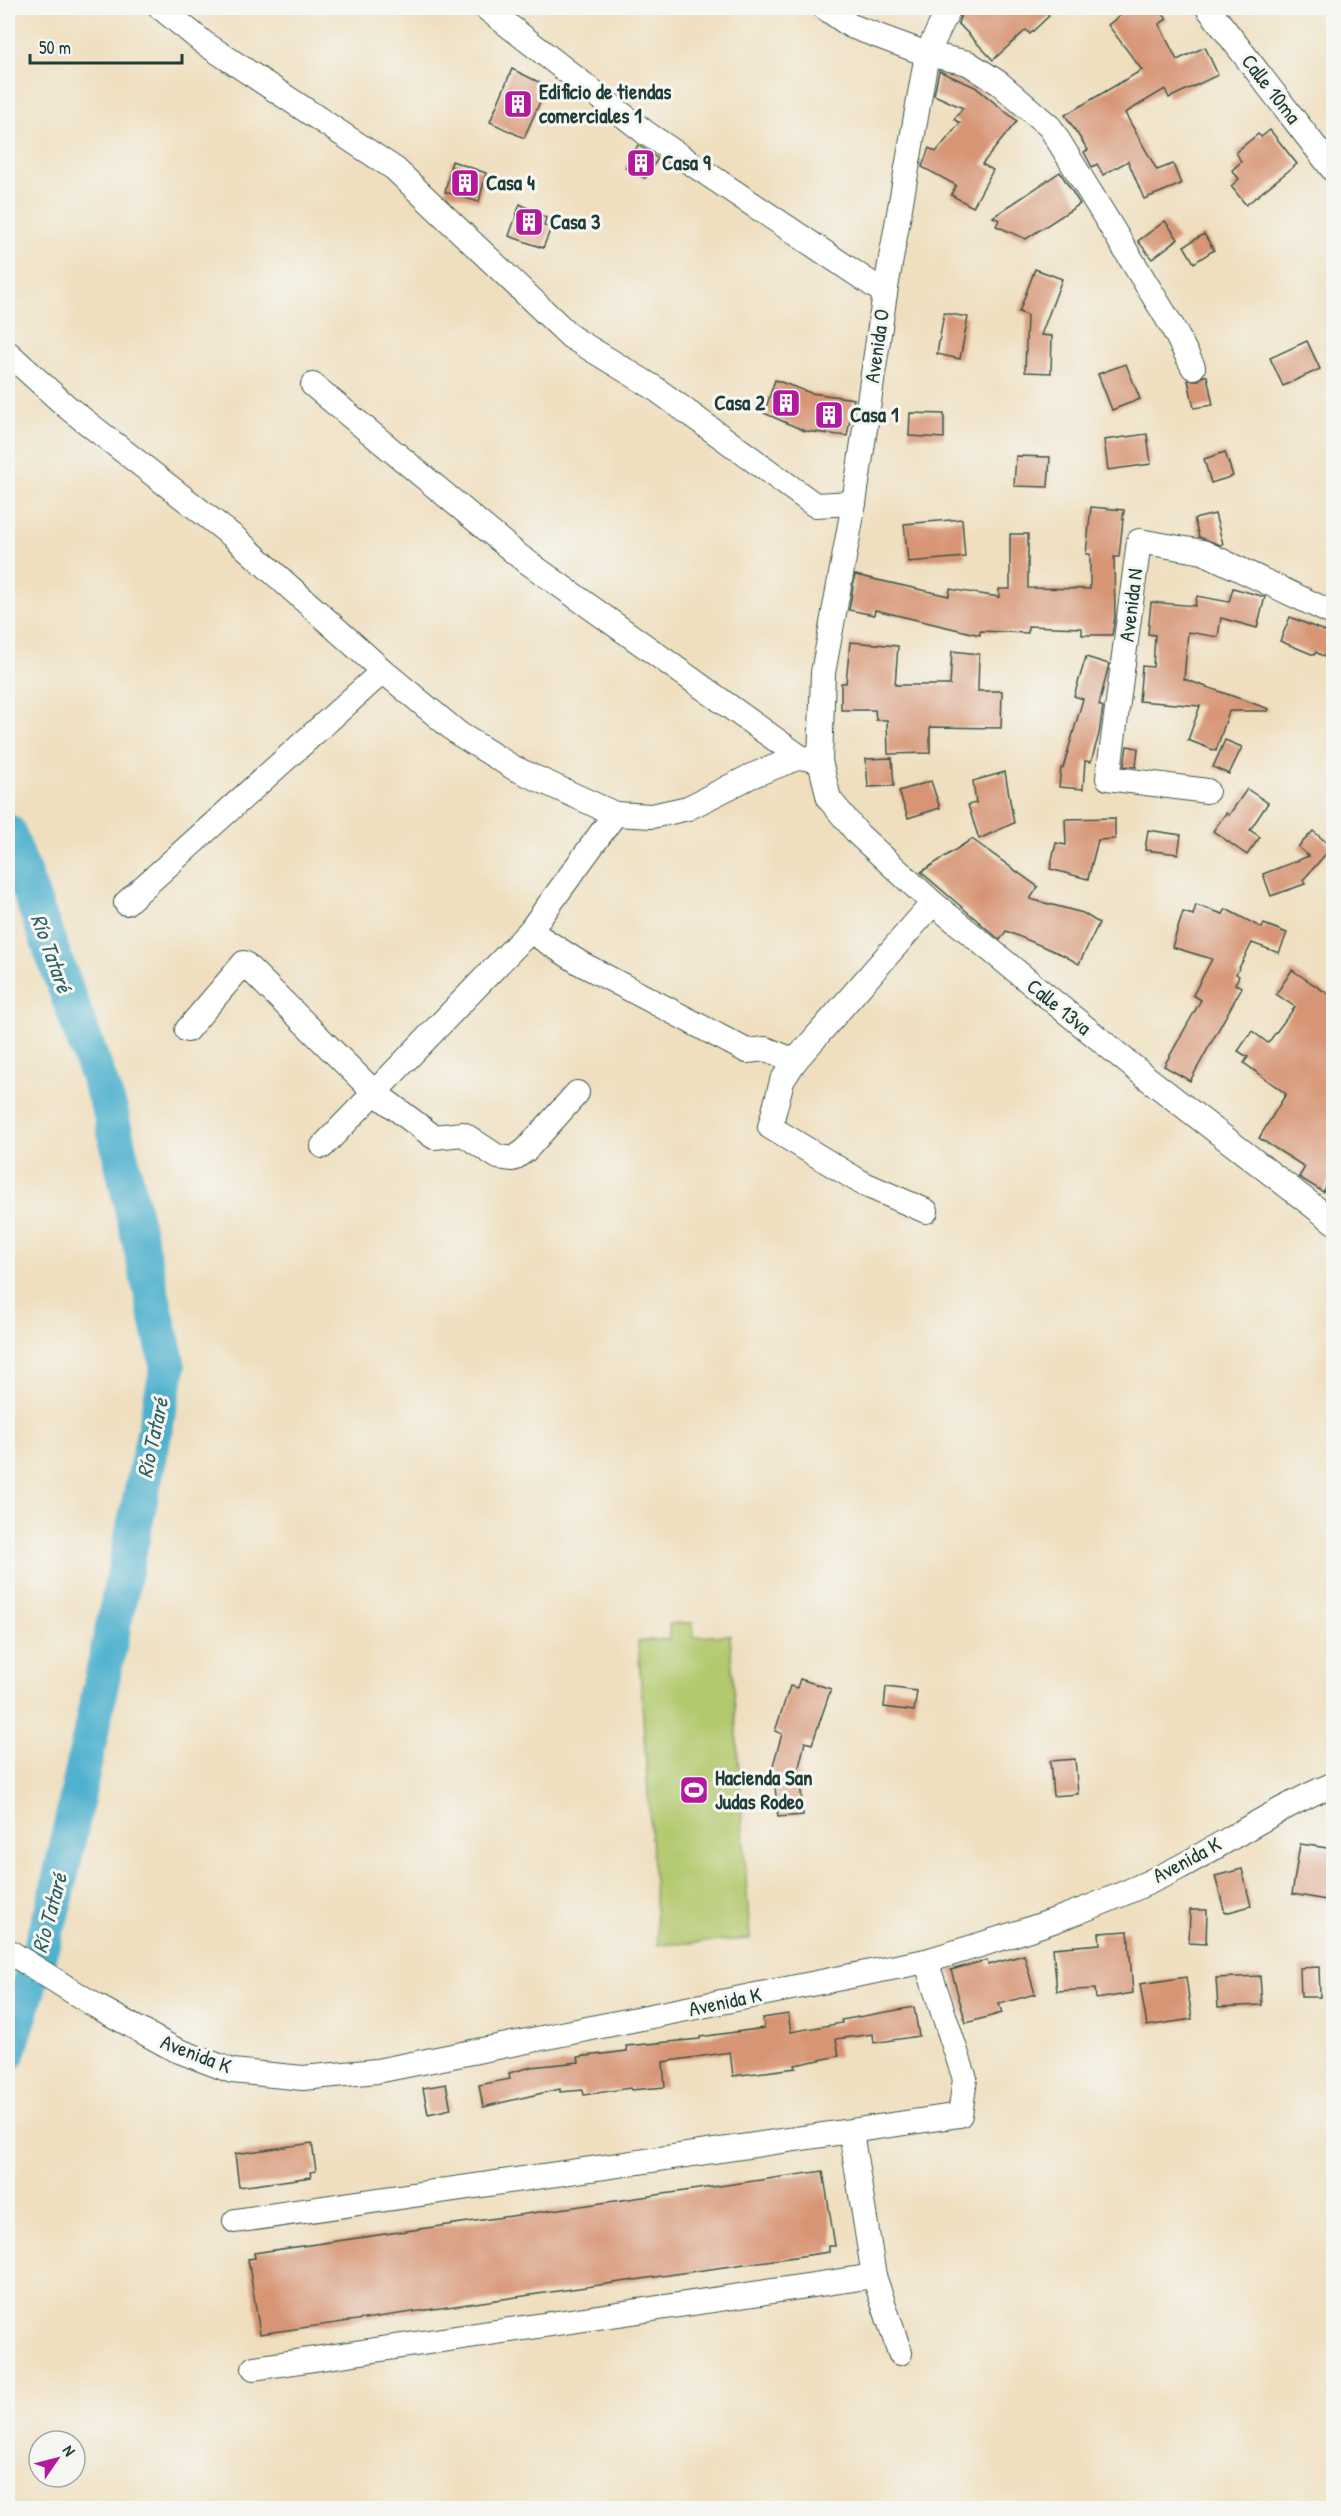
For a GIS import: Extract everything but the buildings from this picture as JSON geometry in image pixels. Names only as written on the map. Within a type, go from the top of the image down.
[{"type":"street","points":[[161,8],[204,43],[394,169],[571,337],[653,387],[815,505],[854,503]]},
{"type":"street","points":[[486,8],[646,133],[885,293]]},
{"type":"street","points":[[825,8],[852,26],[927,54],[968,63],[999,83],[1050,127],[1172,326],[1193,368]]},
{"type":"street","name":"Avenida O","points":[[810,759],[854,503],[885,293],[927,54],[949,8]]},
{"type":"street","name":"Calle 10ma","points":[[1208,8],[1334,171]]},
{"type":"street","points":[[8,353],[67,407],[235,538],[383,671],[468,740],[514,768],[615,814],[652,816],[688,808],[751,776],[810,759]]},
{"type":"street","points":[[313,385],[519,556],[810,759]]},
{"type":"street","name":"Avenida N","points":[[1207,791],[1108,778],[1138,541],[1203,552],[1334,614]]},
{"type":"street","points":[[126,903],[383,671]]},
{"type":"street","name":"Calle 13va","points":[[810,759],[829,799],[859,835],[933,903],[1142,1074],[1334,1222]]},
{"type":"street","points":[[323,1146],[530,931],[615,814]]},
{"type":"street","points":[[926,1211],[864,1184],[770,1127],[782,1081],[795,1061],[933,903]]},
{"type":"street","points":[[530,931],[580,963],[747,1051],[766,1049],[795,1061]]},
{"type":"street","points":[[187,1030],[244,963],[374,1092],[434,1137],[464,1134],[498,1157],[513,1159],[526,1150],[577,1093]]},
{"type":"street","name":"Avenida K","points":[[8,1951],[96,2006],[174,2049],[232,2071],[303,2078],[377,2071],[927,1961],[1009,1937],[1116,1897],[1178,1868],[1298,1799],[1334,1784]]},
{"type":"street","points":[[235,2221],[960,2115],[965,2079],[927,1961]]},
{"type":"street","points":[[851,2132],[874,2276],[900,2353]]},
{"type":"street","points":[[254,2368],[874,2276]]},
{"type":"green space","name":"Hacienda San Judas Rodeo","points":[[693,1623],[694,1637],[730,1635],[750,1939],[658,1945],[638,1641],[670,1639],[669,1624]]},
{"type":"waterway","name":"Río Tataré","points":[[8,832],[110,1110],[168,1367],[55,1902],[8,2053]]},
{"type":"place","name":"Edificio de tiendas comerciales 1","points":[[518,104]]},
{"type":"place","name":"Casa 9","points":[[641,163]]},
{"type":"place","name":"Casa 4","points":[[465,183]]},
{"type":"place","name":"Casa 3","points":[[529,222]]},
{"type":"place","name":"Casa 2","points":[[786,403]]},
{"type":"place","name":"Casa 1","points":[[829,415]]},
{"type":"place","name":"Hacienda San Judas Rodeo","points":[[694,1790]]}]
